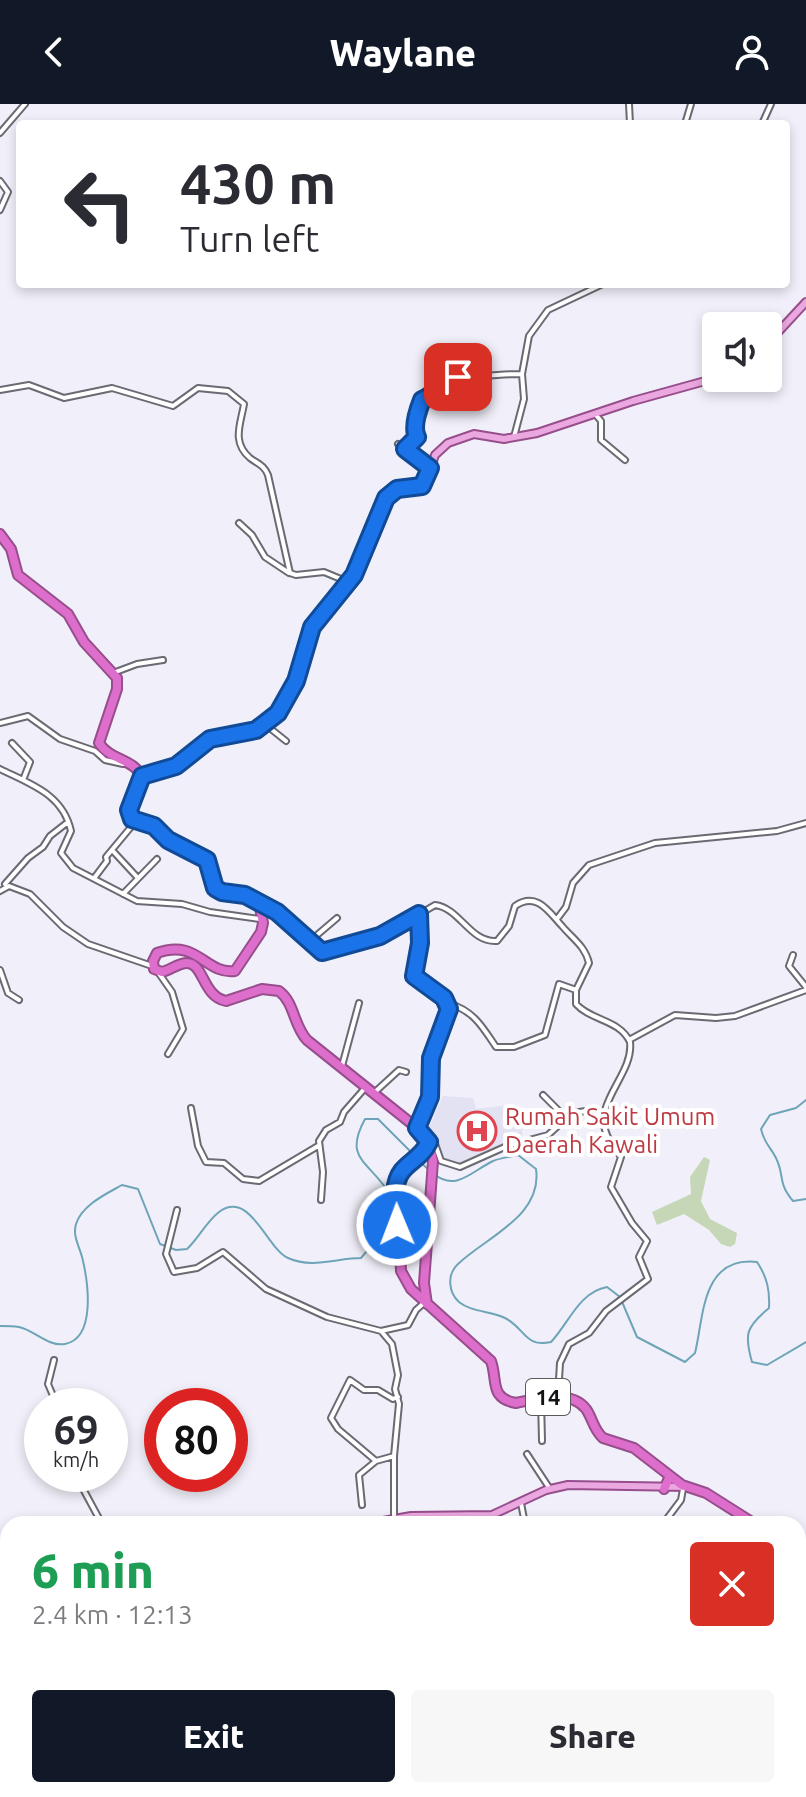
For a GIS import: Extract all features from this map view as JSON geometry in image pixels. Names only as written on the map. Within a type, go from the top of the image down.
[{"type":"highway","points":[[0,534],[11,549],[18,575],[68,614],[84,642],[113,673],[117,689],[99,743],[108,754],[134,766],[142,776],[129,810],[130,817],[154,826],[168,840],[207,860],[213,884],[219,890],[245,895],[259,903],[263,919],[258,937],[235,971],[223,971],[194,952],[176,949],[157,953],[155,968],[165,972],[183,963],[192,963],[199,969],[212,995],[226,1001],[262,989],[279,991],[288,1000],[302,1034],[423,1135],[433,1161],[428,1196],[426,1303]]},
{"type":"highway","name":"14","points":[[423,1135],[421,1157],[404,1170],[396,1195],[398,1254],[408,1283],[491,1361],[493,1386],[502,1398],[516,1403],[541,1397],[579,1403],[586,1409],[600,1435],[634,1448],[686,1488],[706,1493],[742,1516]]},
{"type":"highway","points":[[664,1489],[670,1476]]},
{"type":"main road","points":[[782,328],[806,302]]},
{"type":"main road","points":[[142,776],[176,766],[210,739],[256,730],[266,725],[289,698],[312,627],[350,583],[386,498],[397,489],[422,486],[439,450],[448,443],[474,434],[514,437],[537,433],[702,382]]},
{"type":"main road","points":[[459,1516],[492,1515],[550,1489],[581,1485],[686,1488]]},
{"type":"street","points":[[0,133],[25,104]]},
{"type":"street","points":[[0,181],[8,192],[0,210]]},
{"type":"street","points":[[514,437],[525,397],[522,374],[527,340],[545,313],[595,288]]},
{"type":"street","points":[[405,449],[417,437],[414,433],[416,417],[422,400],[439,385],[455,377],[522,374]]},
{"type":"street","points":[[0,390],[29,385],[64,398],[112,388],[173,406],[197,388],[225,390],[238,396],[244,404],[238,436],[245,452],[264,466],[268,475],[291,574]]},
{"type":"street","points":[[595,414],[601,421],[601,440],[625,460]]},
{"type":"street","points":[[398,444],[430,468]]},
{"type":"street","points":[[239,523],[252,535],[265,557],[291,574],[324,572],[350,583]]},
{"type":"street","points":[[113,673],[137,664],[163,660]]},
{"type":"street","points":[[0,723],[21,716],[36,719],[60,739],[95,751],[105,760],[125,765],[136,773],[139,787]]},
{"type":"street","points":[[266,725],[286,741]]},
{"type":"street","points":[[12,743],[31,763],[23,780]]},
{"type":"street","points":[[0,769],[52,797],[68,821],[70,838],[61,853],[73,868],[141,902],[182,904],[207,912],[263,919]]},
{"type":"street","points":[[0,891],[28,858],[68,821]]},
{"type":"street","points":[[95,877],[136,821]]},
{"type":"street","points":[[557,919],[566,907],[573,883],[590,864],[655,843],[777,831],[806,823]]},
{"type":"street","points":[[112,850],[137,877]]},
{"type":"street","points":[[123,894],[157,859]]},
{"type":"street","points":[[5,884],[30,894],[63,927],[88,944],[155,968],[172,992],[183,1029],[168,1054]]},
{"type":"street","points":[[259,903],[283,915],[325,952],[386,934],[432,905],[443,906],[475,935],[491,942],[503,935],[515,906],[522,902],[544,904],[583,947],[589,960],[576,990],[578,1008],[614,1025],[629,1040],[630,1057],[604,1119],[606,1134],[621,1157],[611,1187],[632,1223],[648,1242],[639,1256],[647,1282],[613,1306],[589,1333],[567,1347],[560,1363],[558,1398]]},
{"type":"street","points":[[419,914],[420,943],[414,976],[448,1003],[471,1013],[482,1023],[496,1047],[507,1048],[545,1035],[559,984],[576,990]]},
{"type":"street","points":[[310,941],[337,918]]},
{"type":"street","points":[[629,1040],[675,1015],[735,1016],[806,989],[789,966],[793,955]]},
{"type":"street","points":[[0,970],[8,993],[19,1000]]},
{"type":"street","points":[[342,1069],[359,1003]]},
{"type":"street","points":[[448,1003],[449,1014],[431,1058],[431,1093],[423,1135],[433,1138],[441,1161],[460,1167],[507,1146],[548,1135],[572,1113],[586,1111],[604,1119]]},
{"type":"street","points":[[373,1094],[399,1070],[406,1072]]},
{"type":"street","points":[[321,1200],[323,1172],[318,1146],[322,1135],[340,1122],[344,1112],[365,1088]]},
{"type":"street","points":[[543,1095],[566,1118]]},
{"type":"street","points":[[191,1108],[198,1146],[206,1162],[224,1163],[243,1179],[265,1179],[318,1146]]},
{"type":"street","points":[[177,1210],[167,1252],[171,1269],[176,1273],[197,1268],[216,1255],[226,1253],[266,1289],[330,1319],[381,1331],[408,1325],[416,1310],[426,1303]]},
{"type":"street","points":[[381,1331],[392,1344],[398,1375],[395,1389],[398,1397],[394,1516]]},
{"type":"street","points":[[50,1388],[54,1360]]},
{"type":"street","points":[[376,1461],[338,1429],[331,1418],[350,1380],[364,1390],[375,1389],[392,1399],[398,1397]]},
{"type":"street","points":[[541,1397],[542,1441]]},
{"type":"street","points":[[527,1454],[550,1489]]},
{"type":"street","points":[[362,1505],[358,1477],[376,1461],[394,1456]]},
{"type":"street","points":[[669,1516],[686,1488]]},
{"type":"street","points":[[85,1492],[98,1516]]},
{"type":"street","points":[[521,1502],[524,1516]]},
{"type":"shaded area","name":"Rumah Sakit Umum Daerah Kawali","points":[[443,1096],[473,1098],[476,1109],[507,1105],[502,1120],[521,1123],[523,1139],[461,1165],[444,1161],[438,1156],[436,1134],[429,1127]]},
{"type":"green space","points":[[704,1157],[710,1160],[701,1201],[710,1219],[737,1233],[735,1244],[730,1247],[721,1244],[709,1230],[684,1214],[657,1225],[652,1212],[691,1194],[690,1177]]},
{"type":"waterway","points":[[806,1100],[796,1108],[770,1115],[761,1129],[779,1164],[788,1194],[793,1201],[806,1199]]},
{"type":"waterway","points":[[0,1326],[25,1329],[59,1344],[75,1340],[82,1332],[88,1295],[75,1234],[76,1224],[83,1211],[122,1185],[138,1189],[160,1244],[176,1250],[187,1249],[219,1212],[230,1207],[240,1208],[288,1258],[306,1263],[324,1262],[361,1258],[373,1242],[380,1225],[385,1187],[364,1163],[357,1149],[359,1131],[365,1119],[378,1119],[415,1156]]},
{"type":"waterway","points":[[434,1174],[442,1179],[457,1180],[493,1161],[518,1155],[536,1169],[536,1185],[522,1213],[458,1264],[450,1283],[459,1302],[505,1318],[530,1340],[551,1342],[589,1295],[607,1287],[620,1297],[637,1337],[685,1362],[695,1353],[708,1292],[715,1279],[725,1269],[739,1263],[757,1262],[767,1284],[769,1308],[749,1332],[752,1362],[767,1365],[806,1342]]},
{"type":"waterway","points":[[419,1161],[429,1170]]},
{"type":"place","name":"Rumah Sakit Umum Daerah Kawali","points":[[477,1131]]},
{"type":"route","points":[[397,1225],[396,1186],[400,1174],[423,1154],[429,1142],[417,1128],[432,1089],[431,1058],[449,1014],[449,1005],[444,998],[414,976],[420,943],[419,914],[380,936],[322,952],[299,928],[277,912],[251,897],[215,888],[207,860],[168,840],[154,826],[132,819],[129,810],[142,776],[180,764],[210,739],[262,727],[283,707],[296,681],[312,627],[345,590],[354,575],[386,498],[394,490],[425,485],[430,468],[405,449],[417,437],[414,433],[416,417],[422,400],[439,385],[458,377]]}]
